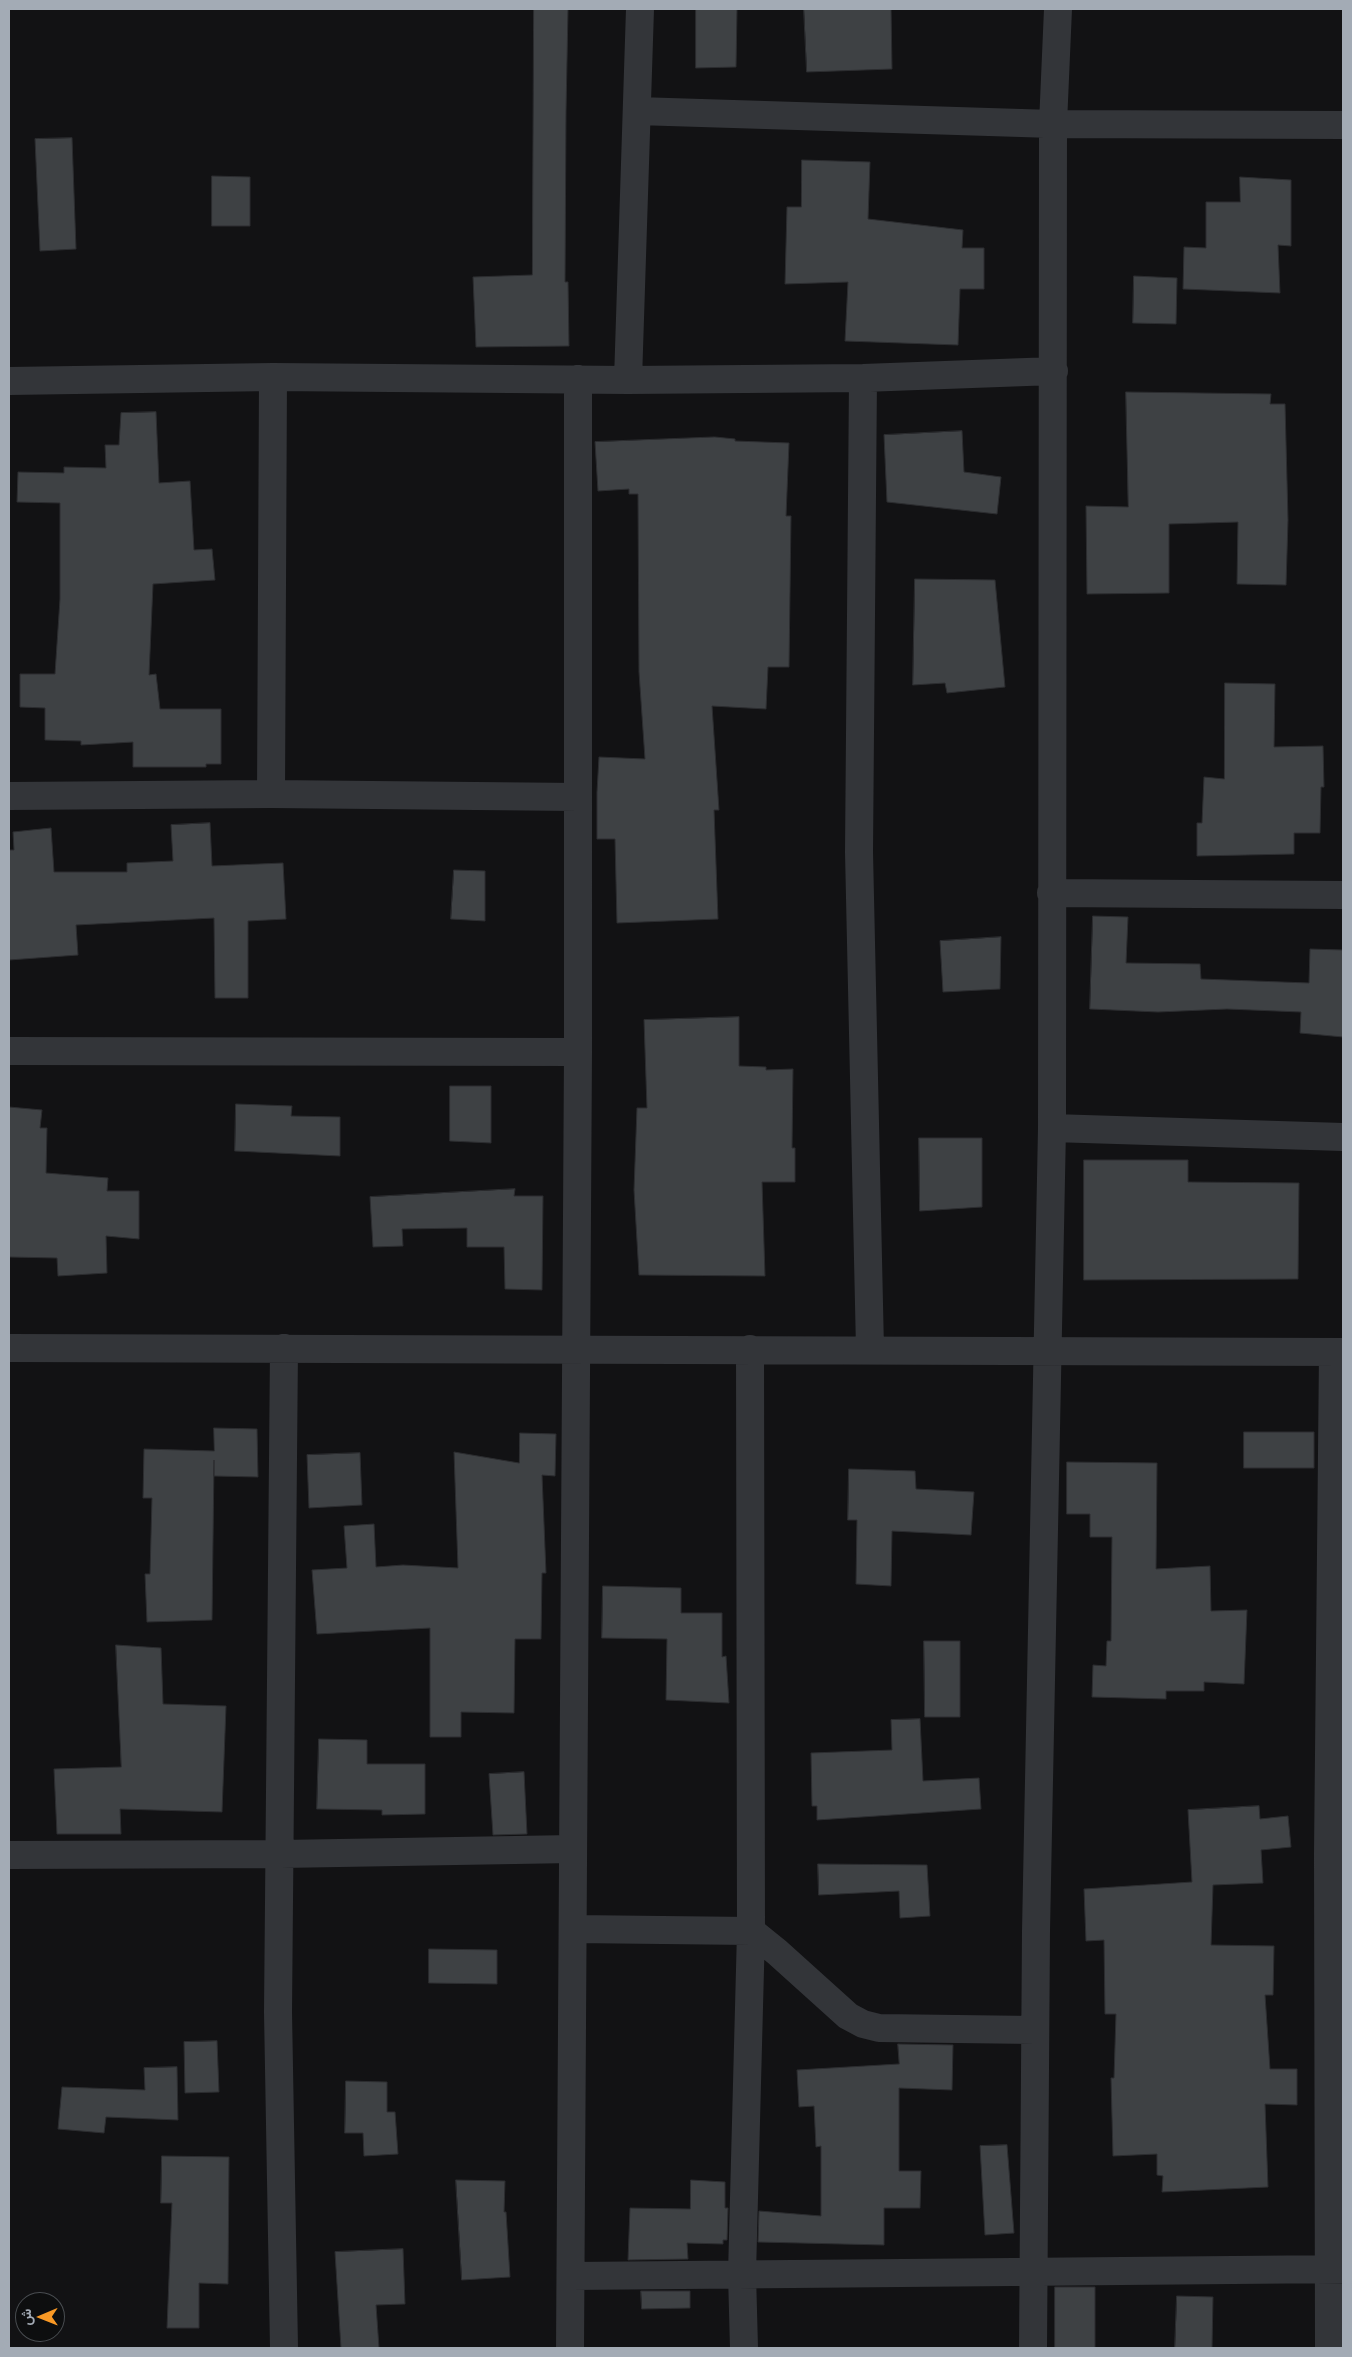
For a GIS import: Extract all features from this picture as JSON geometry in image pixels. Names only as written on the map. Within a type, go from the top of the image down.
[{"type":"street","points":[[628,380],[640,9]]},
{"type":"street","points":[[1033,2348],[1035,2030],[1052,1128],[1053,124],[1058,9]]},
{"type":"street","points":[[637,111],[1053,124],[1343,124]]},
{"type":"street","points":[[9,381],[273,377],[628,380],[863,378],[1054,371]]},
{"type":"street","points":[[271,794],[273,377]]},
{"type":"street","points":[[863,378],[860,852],[870,1349]]},
{"type":"street","points":[[570,2348],[572,2276],[578,1052],[578,379]]},
{"type":"street","points":[[9,796],[271,794],[578,797]]},
{"type":"street","points":[[1051,893],[1343,895]]},
{"type":"street","points":[[9,1051],[578,1052]]},
{"type":"street","points":[[1052,1128],[1343,1137]]},
{"type":"street","points":[[9,1348],[870,1349],[1048,1352],[1338,1352],[1328,1853],[1336,2269],[1329,2348]]},
{"type":"street","points":[[284,1348],[281,1854],[278,2012],[284,2348]]},
{"type":"street","points":[[744,2348],[742,2274],[751,1931],[750,1349]]},
{"type":"street","points":[[9,1855],[281,1854],[573,1849]]},
{"type":"street","points":[[574,1929],[751,1931],[848,2016],[863,2024],[879,2028],[1035,2030]]},
{"type":"street","points":[[572,2276],[1336,2269]]},
{"type":"building","points":[[534,9],[568,9],[565,282],[568,282],[569,346],[476,347],[473,277],[532,275]]},
{"type":"building","points":[[696,9],[737,9],[736,67],[696,68]]},
{"type":"building","points":[[804,9],[891,9],[892,69],[807,72]]},
{"type":"building","points":[[72,138],[76,249],[40,251],[35,139]]},
{"type":"building","points":[[802,160],[870,162],[868,219],[963,230],[962,248],[984,248],[984,289],[960,289],[958,345],[845,341],[848,282],[785,284],[787,207],[801,207]]},
{"type":"building","points":[[212,176],[250,177],[250,226],[212,226]]},
{"type":"building","points":[[1240,177],[1291,180],[1291,246],[1278,245],[1280,293],[1183,289],[1184,247],[1206,248],[1206,202],[1240,202]]},
{"type":"building","points":[[1134,276],[1177,278],[1176,324],[1133,323]]},
{"type":"building","points":[[1126,392],[1271,394],[1270,404],[1285,404],[1288,520],[1286,585],[1237,584],[1238,522],[1169,524],[1169,593],[1087,594],[1086,506],[1128,507]]},
{"type":"building","points":[[156,412],[159,483],[190,481],[194,550],[212,549],[215,580],[153,584],[149,675],[156,674],[160,709],[221,709],[221,764],[206,764],[206,767],[133,767],[133,742],[81,745],[81,741],[45,740],[45,708],[20,707],[20,674],[55,674],[60,599],[60,503],[17,502],[18,472],[64,473],[64,467],[106,468],[105,445],[119,445],[121,413]]},
{"type":"building","points":[[962,431],[964,472],[1001,477],[997,514],[887,502],[884,435]]},
{"type":"building","points":[[715,437],[735,439],[735,441],[789,443],[786,516],[791,516],[789,667],[768,667],[766,709],[712,706],[719,810],[714,810],[718,919],[617,923],[615,839],[597,839],[597,792],[599,757],[645,759],[639,672],[638,494],[629,494],[629,489],[598,491],[595,442]]},
{"type":"building","points":[[915,579],[995,580],[1005,687],[947,693],[945,683],[913,685]]},
{"type":"building","points":[[1225,683],[1275,684],[1274,747],[1323,746],[1324,787],[1321,787],[1320,833],[1294,833],[1294,854],[1197,856],[1197,823],[1202,823],[1204,777],[1224,779]]},
{"type":"building","points":[[210,823],[212,866],[283,863],[286,919],[248,921],[248,998],[215,998],[214,918],[76,925],[78,955],[9,960],[9,850],[14,850],[13,832],[51,828],[54,872],[127,872],[127,863],[173,861],[171,825]]},
{"type":"building","points":[[454,870],[485,871],[485,921],[451,919]]},
{"type":"building","points":[[1093,916],[1128,917],[1126,963],[1200,964],[1201,979],[1309,983],[1310,949],[1343,950],[1343,1037],[1300,1033],[1301,1012],[1227,1009],[1158,1012],[1090,1009]]},
{"type":"building","points":[[1001,937],[1000,989],[943,992],[940,941]]},
{"type":"building","points":[[739,1017],[739,1066],[766,1067],[766,1070],[793,1069],[792,1148],[795,1148],[795,1182],[762,1182],[765,1276],[639,1275],[634,1190],[637,1108],[647,1108],[644,1020]]},
{"type":"building","points":[[450,1086],[491,1086],[491,1143],[450,1141]]},
{"type":"building","points":[[236,1104],[292,1106],[291,1116],[340,1117],[340,1156],[235,1151]]},
{"type":"building","points":[[9,1107],[42,1110],[40,1128],[47,1128],[46,1173],[108,1178],[107,1191],[139,1191],[139,1239],[106,1236],[107,1273],[58,1276],[57,1258],[9,1257]]},
{"type":"building","points":[[919,1138],[982,1138],[982,1207],[920,1211]]},
{"type":"building","points":[[1084,1160],[1188,1160],[1188,1182],[1299,1183],[1298,1279],[1084,1280]]},
{"type":"building","points":[[515,1189],[514,1196],[543,1196],[542,1290],[505,1289],[504,1247],[467,1247],[467,1228],[402,1229],[403,1246],[373,1247],[370,1197]]},
{"type":"building","points":[[214,1428],[257,1429],[258,1477],[214,1476],[214,1460],[212,1620],[147,1622],[145,1574],[150,1574],[152,1498],[143,1498],[144,1449],[214,1451]]},
{"type":"building","points":[[1244,1432],[1314,1432],[1314,1468],[1244,1468]]},
{"type":"building","points":[[520,1433],[556,1434],[555,1476],[542,1475],[546,1573],[542,1573],[541,1639],[515,1639],[514,1713],[461,1712],[461,1737],[430,1737],[430,1628],[317,1634],[312,1570],[347,1568],[344,1526],[374,1524],[376,1567],[403,1565],[458,1568],[454,1452],[519,1463]]},
{"type":"building","points":[[360,1453],[362,1505],[309,1508],[307,1455]]},
{"type":"building","points":[[1067,1462],[1157,1463],[1156,1569],[1210,1566],[1211,1611],[1247,1610],[1244,1684],[1204,1682],[1204,1691],[1166,1691],[1166,1699],[1092,1697],[1093,1665],[1106,1666],[1107,1641],[1111,1641],[1112,1537],[1090,1537],[1090,1514],[1067,1514]]},
{"type":"building","points":[[849,1469],[915,1471],[916,1489],[974,1492],[971,1535],[892,1531],[891,1586],[856,1584],[857,1520],[848,1520]]},
{"type":"building","points":[[603,1586],[681,1588],[681,1613],[722,1613],[722,1657],[726,1656],[729,1703],[666,1700],[667,1639],[602,1638]]},
{"type":"building","points":[[924,1641],[960,1641],[960,1717],[925,1717]]},
{"type":"building","points":[[116,1645],[161,1648],[163,1704],[226,1706],[222,1812],[120,1809],[121,1834],[57,1834],[54,1769],[121,1767]]},
{"type":"building","points":[[920,1719],[923,1781],[979,1778],[981,1809],[817,1820],[817,1806],[812,1806],[811,1753],[892,1750],[891,1720]]},
{"type":"building","points":[[319,1739],[367,1740],[367,1764],[425,1764],[425,1814],[382,1815],[382,1810],[317,1809]]},
{"type":"building","points":[[524,1772],[527,1834],[493,1835],[489,1774]]},
{"type":"building","points":[[1259,1806],[1260,1819],[1288,1816],[1291,1847],[1261,1850],[1263,1883],[1213,1885],[1211,1945],[1274,1946],[1273,1995],[1265,1995],[1270,2069],[1297,2069],[1297,2105],[1265,2104],[1268,2187],[1162,2192],[1163,2176],[1157,2175],[1157,2154],[1113,2156],[1111,2078],[1114,2078],[1116,2014],[1105,2014],[1104,1940],[1086,1941],[1084,1889],[1192,1882],[1188,1810]]},
{"type":"building","points":[[818,1864],[927,1865],[930,1916],[900,1918],[899,1891],[819,1895]]},
{"type":"building","points":[[429,1949],[497,1950],[497,1984],[429,1983]]},
{"type":"building","points":[[217,2041],[219,2092],[185,2093],[184,2042]]},
{"type":"building","points":[[898,2044],[953,2045],[952,2090],[899,2088],[899,2171],[921,2171],[920,2208],[884,2208],[884,2245],[758,2242],[759,2211],[821,2216],[821,2146],[816,2147],[814,2106],[799,2107],[797,2070],[899,2064]]},
{"type":"building","points":[[177,2067],[178,2120],[106,2117],[104,2133],[58,2129],[62,2087],[145,2090],[144,2068]]},
{"type":"building","points":[[346,2081],[387,2082],[387,2112],[395,2112],[398,2154],[364,2156],[363,2133],[345,2133]]},
{"type":"building","points":[[1007,2145],[1014,2233],[985,2235],[980,2146]]},
{"type":"building","points":[[162,2156],[229,2157],[228,2284],[199,2283],[199,2328],[167,2328],[172,2203],[161,2203]]},
{"type":"building","points":[[456,2180],[505,2181],[504,2212],[506,2212],[510,2277],[462,2280]]},
{"type":"building","points":[[691,2180],[725,2182],[725,2208],[728,2208],[727,2240],[723,2240],[723,2244],[687,2243],[688,2259],[628,2260],[630,2208],[690,2209]]},
{"type":"building","points":[[403,2249],[405,2304],[376,2305],[379,2348],[341,2348],[335,2252]]},
{"type":"building","points":[[1055,2287],[1095,2287],[1095,2348],[1055,2348]]},
{"type":"building","points":[[641,2291],[690,2291],[690,2308],[642,2309]]},
{"type":"building","points":[[1177,2296],[1213,2297],[1212,2348],[1175,2348]]}]
